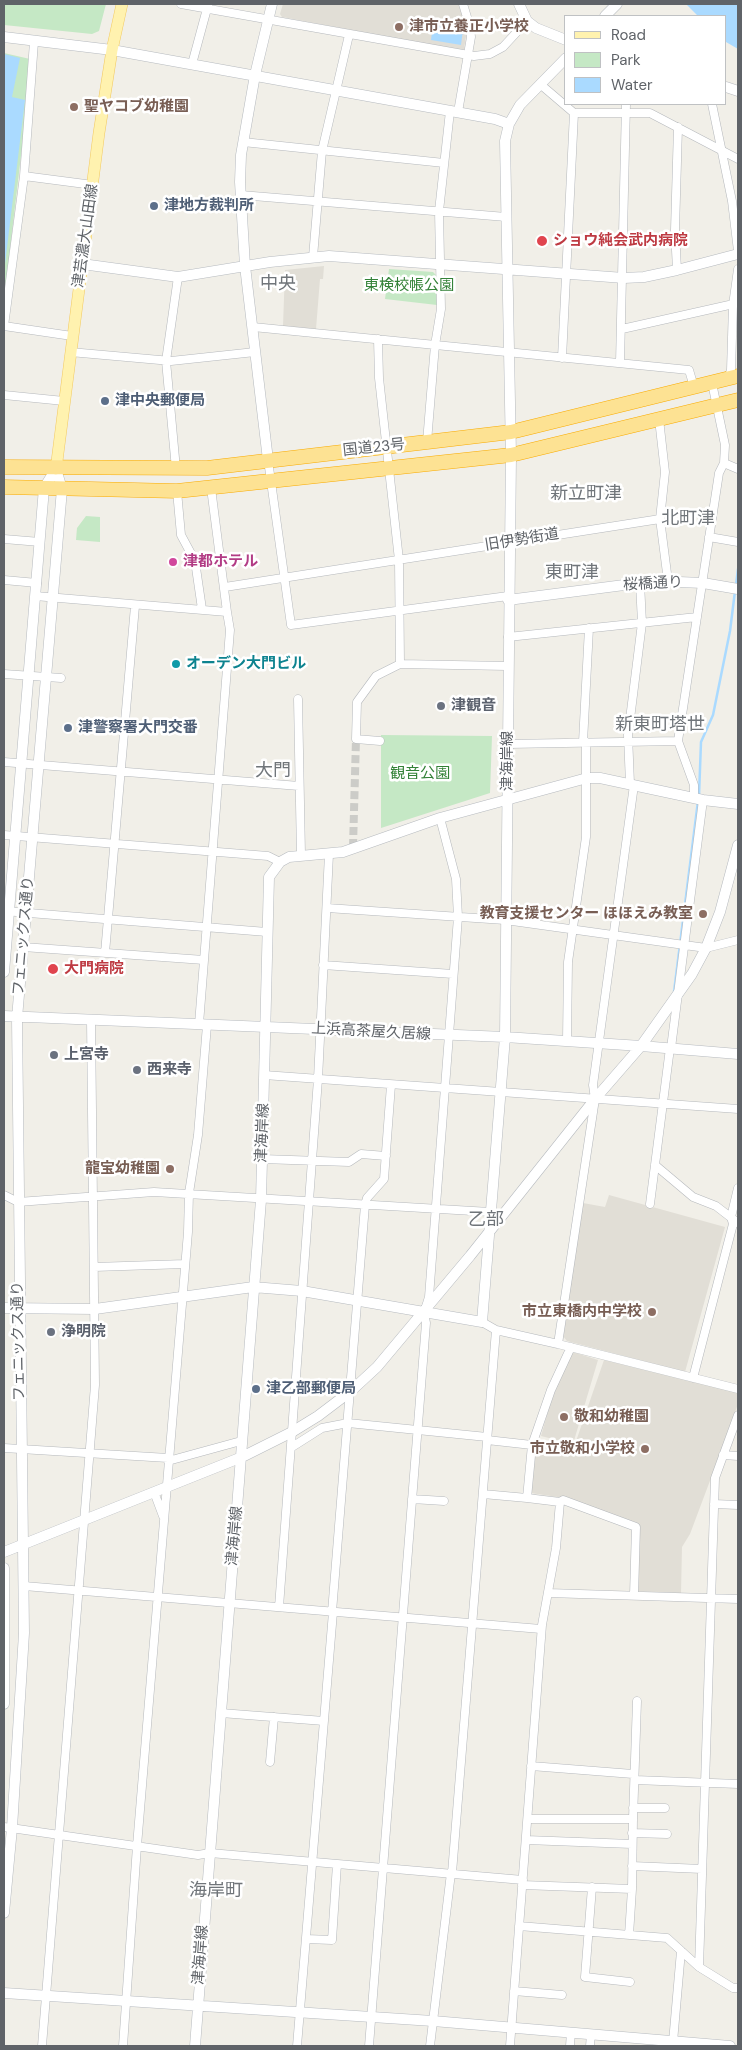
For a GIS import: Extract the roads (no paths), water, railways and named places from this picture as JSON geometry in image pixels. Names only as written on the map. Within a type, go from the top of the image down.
[{"type":"highway","name":"国道23号","points":[[4,467],[176,470],[511,432],[733,378]]},
{"type":"highway","name":"国道23号","points":[[4,487],[177,491],[511,455],[738,400]]},
{"type":"main road","name":"津芸濃大山田線","points":[[56,469],[72,336],[112,50],[122,4]]},
{"type":"street","points":[[181,4],[208,6],[349,35],[468,56],[490,54],[503,47],[527,21]]},
{"type":"street","points":[[272,4],[255,75],[254,91],[243,142],[241,195],[245,266],[252,327],[291,625],[508,598]]},
{"type":"street","points":[[428,442],[435,345],[441,309],[439,211],[444,163],[454,111],[468,56],[470,27],[463,4]]},
{"type":"street","points":[[520,4],[527,21],[542,32],[564,39]]},
{"type":"street","points":[[192,64],[208,6]]},
{"type":"street","points":[[313,256],[322,151],[349,35]]},
{"type":"street","points":[[4,37],[112,50],[454,111],[495,119],[509,124],[520,105],[564,60]]},
{"type":"street","points":[[34,42],[24,176],[4,326],[72,336]]},
{"type":"street","points":[[540,84],[564,104]]},
{"type":"street","points":[[566,105],[574,112],[626,108],[650,113],[738,159]]},
{"type":"street","points":[[82,264],[178,277],[313,256],[337,256],[624,278],[644,277],[677,270],[738,253],[732,200],[712,105]]},
{"type":"street","points":[[620,363],[624,278],[626,108]]},
{"type":"street","points":[[562,358],[568,274],[574,112]]},
{"type":"street","name":"津海岸線","points":[[482,1322],[490,1212],[502,1093],[505,1037],[507,666],[511,432],[505,141],[509,124]]},
{"type":"street","points":[[677,270],[675,230],[678,128]]},
{"type":"street","points":[[243,142],[444,163]]},
{"type":"street","points":[[24,176],[93,185]]},
{"type":"street","points":[[241,195],[506,217]]},
{"type":"street","points":[[733,378],[731,370],[738,269]]},
{"type":"street","points":[[176,470],[166,361],[178,277]]},
{"type":"street","points":[[622,329],[736,304]]},
{"type":"street","points":[[252,327],[689,370],[694,387]]},
{"type":"street","points":[[378,339],[378,378],[399,560],[400,664]]},
{"type":"street","points":[[70,352],[166,361],[255,352]]},
{"type":"street","points":[[650,1204],[670,1048],[680,944],[698,799],[678,741],[719,472],[724,463],[725,445],[712,383]]},
{"type":"street","points":[[4,395],[64,402]]},
{"type":"street","points":[[659,419],[665,472],[660,519],[668,582]]},
{"type":"street","points":[[724,463],[738,469]]},
{"type":"street","name":"フェニックス通り","points":[[4,972],[6,911],[15,836],[44,488],[56,469]]},
{"type":"street","name":"フェニックス通り","points":[[4,1914],[8,1827],[21,1696],[24,1586],[19,1308],[17,1018],[62,489],[56,469]]},
{"type":"street","points":[[123,2046],[189,1194],[198,1135],[204,960],[230,630],[211,488]]},
{"type":"street","points":[[177,491],[181,535],[195,561],[202,609]]},
{"type":"street","name":"旧伊勢街道","points":[[225,586],[660,519]]},
{"type":"street","points":[[710,537],[738,542]]},
{"type":"street","points":[[4,539],[40,542]]},
{"type":"street","points":[[4,580],[36,583]]},
{"type":"street","points":[[558,1344],[595,1099],[593,1085],[614,935],[632,784],[629,742],[642,623],[640,583]]},
{"type":"street","name":"桜橋通り","points":[[508,598],[640,583],[702,583],[738,589]]},
{"type":"street","points":[[35,596],[135,606],[143,604],[228,612]]},
{"type":"street","points":[[105,952],[135,606]]},
{"type":"street","points":[[508,637],[697,617]]},
{"type":"street","points":[[568,1041],[568,962],[586,837],[587,778],[585,742],[590,628]]},
{"type":"street","points":[[380,741],[375,739],[356,739],[354,702],[376,676],[400,664],[507,666]]},
{"type":"street","points":[[4,674],[61,678]]},
{"type":"street","points":[[298,699],[301,855]]},
{"type":"street","points":[[508,744],[678,741]]},
{"type":"street","points":[[4,762],[299,786]]},
{"type":"street","points":[[4,835],[268,856],[280,862],[301,855],[343,852],[440,818],[587,778],[600,778],[698,799],[738,804]]},
{"type":"street","points":[[369,2046],[426,1323],[424,1313],[429,1297],[458,916],[456,878],[440,818]]},
{"type":"street","points":[[4,1552],[242,1457],[292,1432],[351,1391],[387,1356],[424,1313],[595,1099],[641,1046],[675,999],[692,974],[706,948],[735,868],[738,845]]},
{"type":"street","points":[[279,1607],[318,1079],[329,854]]},
{"type":"street","name":"津海岸線","points":[[195,2046],[242,1457],[241,1441],[252,1287],[261,1200],[269,877],[280,862]]},
{"type":"street","points":[[327,908],[506,920],[706,948],[738,940]]},
{"type":"street","points":[[6,911],[267,932]]},
{"type":"street","points":[[22,947],[204,960]]},
{"type":"street","points":[[323,965],[453,974]]},
{"type":"street","name":"上浜高茶屋久居線","points":[[4,1016],[505,1037],[738,1054]]},
{"type":"street","points":[[42,2046],[95,1385],[91,1020]]},
{"type":"street","points":[[264,1075],[738,1109]]},
{"type":"street","points":[[297,2046],[365,1205],[367,1198],[384,1179],[391,1084]]},
{"type":"street","points":[[262,1159],[349,1162],[362,1154],[386,1156]]},
{"type":"street","points":[[654,1166],[693,1197],[716,1206],[738,1223]]},
{"type":"street","points":[[692,1378],[733,1224],[731,1217],[738,1188]]},
{"type":"street","points":[[4,1196],[18,1202],[92,1195],[154,1192],[308,1203],[490,1212]]},
{"type":"street","points":[[94,1267],[185,1264]]},
{"type":"street","points":[[4,1308],[95,1310],[252,1287],[302,1291],[482,1322],[496,1330],[738,1389]]},
{"type":"street","points":[[430,2046],[451,1873],[496,1330]]},
{"type":"street","points":[[527,1498],[532,1445],[551,1390],[571,1348]]},
{"type":"street","points":[[699,1968],[715,1478],[738,1415]]},
{"type":"street","points":[[292,1447],[322,1428],[348,1423],[532,1445]]},
{"type":"street","points":[[4,1448],[90,1452],[168,1460],[241,1441]]},
{"type":"street","points":[[723,1455],[738,1456]]},
{"type":"street","points":[[154,1492],[164,1519]]},
{"type":"street","points":[[483,1494],[560,1502],[564,1500],[636,1527],[634,1595]]},
{"type":"street","points":[[412,1499],[444,1501]]},
{"type":"street","points":[[510,2046],[541,1629],[556,1548],[560,1502]]},
{"type":"street","points":[[714,1504],[738,1505]]},
{"type":"street","points":[[4,1568],[4,1704]]},
{"type":"street","points":[[24,1586],[541,1629]]},
{"type":"street","points":[[548,1593],[738,1598]]},
{"type":"street","points":[[629,1935],[637,1701]]},
{"type":"street","points":[[221,1713],[324,1721]]},
{"type":"street","points":[[270,1762],[274,1718]]},
{"type":"street","points":[[531,1766],[634,1777],[738,1784]]},
{"type":"street","points":[[633,1808],[665,1808]]},
{"type":"street","points":[[528,1819],[633,1819]]},
{"type":"street","points":[[8,1827],[198,1855],[210,1853],[451,1873],[523,1882],[632,1888]]},
{"type":"street","points":[[632,1833],[667,1834]]},
{"type":"street","points":[[526,1840],[632,1844]]},
{"type":"street","points":[[306,1939],[332,1940],[337,1864]]},
{"type":"street","points":[[632,1866],[702,1869]]},
{"type":"street","points":[[592,1887],[584,1977],[630,1982]]},
{"type":"street","points":[[519,1926],[667,1938],[699,1968],[726,1984],[738,1988]]},
{"type":"street","points":[[674,2043],[681,1952]]},
{"type":"street","points":[[514,1991],[562,1995]]},
{"type":"street","points":[[4,1993],[433,2021],[571,2032],[674,2043],[730,2046]]},
{"type":"street","points":[[570,2046],[571,2032]]},
{"type":"street","points":[[590,2046],[591,2034]]},
{"type":"water","points":[[686,4],[738,4],[738,49],[727,43],[727,15],[697,15]]},
{"type":"water","points":[[433,25],[463,30],[461,45],[431,40]]},
{"type":"water","points":[[4,54],[20,58],[12,97],[25,100],[4,272]]},
{"type":"waterway","points":[[736,585],[738,569]]},
{"type":"waterway","points":[[699,796],[701,742],[713,715],[730,631],[735,591]]},
{"type":"waterway","points":[[674,992],[698,801]]},
{"type":"tunnel","points":[[353,847],[356,739]]},
{"type":"place","name":"津市立養正小学校","points":[[399,27]]},
{"type":"place","name":"聖ヤコブ幼稚園","points":[[74,107]]},
{"type":"place","name":"津地方裁判所","points":[[154,206]]},
{"type":"place","name":"ショウ純会武内病院","points":[[542,241]]},
{"type":"place","name":"津中央郵便局","points":[[105,401]]},
{"type":"place","name":"津都ホテル","points":[[173,562]]},
{"type":"place","name":"オーデン大門ビル","points":[[176,664]]},
{"type":"place","name":"津観音","points":[[441,706]]},
{"type":"place","name":"津警察署大門交番","points":[[68,728]]},
{"type":"place","name":"教育支援センター ほほえみ教室","points":[[703,914]]},
{"type":"place","name":"大門病院","points":[[53,969]]},
{"type":"place","name":"上宮寺","points":[[54,1055]]},
{"type":"place","name":"西来寺","points":[[137,1070]]},
{"type":"place","name":"龍宝幼稚園","points":[[170,1169]]},
{"type":"place","name":"市立東橋内中学校","points":[[652,1312]]},
{"type":"place","name":"浄明院","points":[[51,1332]]},
{"type":"place","name":"津乙部郵便局","points":[[256,1389]]},
{"type":"place","name":"敬和幼稚園","points":[[564,1417]]},
{"type":"place","name":"市立敬和小学校","points":[[645,1449]]},
{"type":"district","name":"中央","points":[[278,284]]},
{"type":"district","name":"新立町津","points":[[586,494]]},
{"type":"district","name":"北町津","points":[[688,519]]},
{"type":"district","name":"東町津","points":[[572,573]]},
{"type":"district","name":"新東町塔世","points":[[660,725]]},
{"type":"district","name":"大門","points":[[273,771]]},
{"type":"district","name":"乙部","points":[[486,1220]]},
{"type":"district","name":"海岸町","points":[[216,1891]]},
{"type":"park label","name":"東検校帳公園","points":[[409,286]]},
{"type":"park label","name":"観音公園","points":[[420,774]]}]
